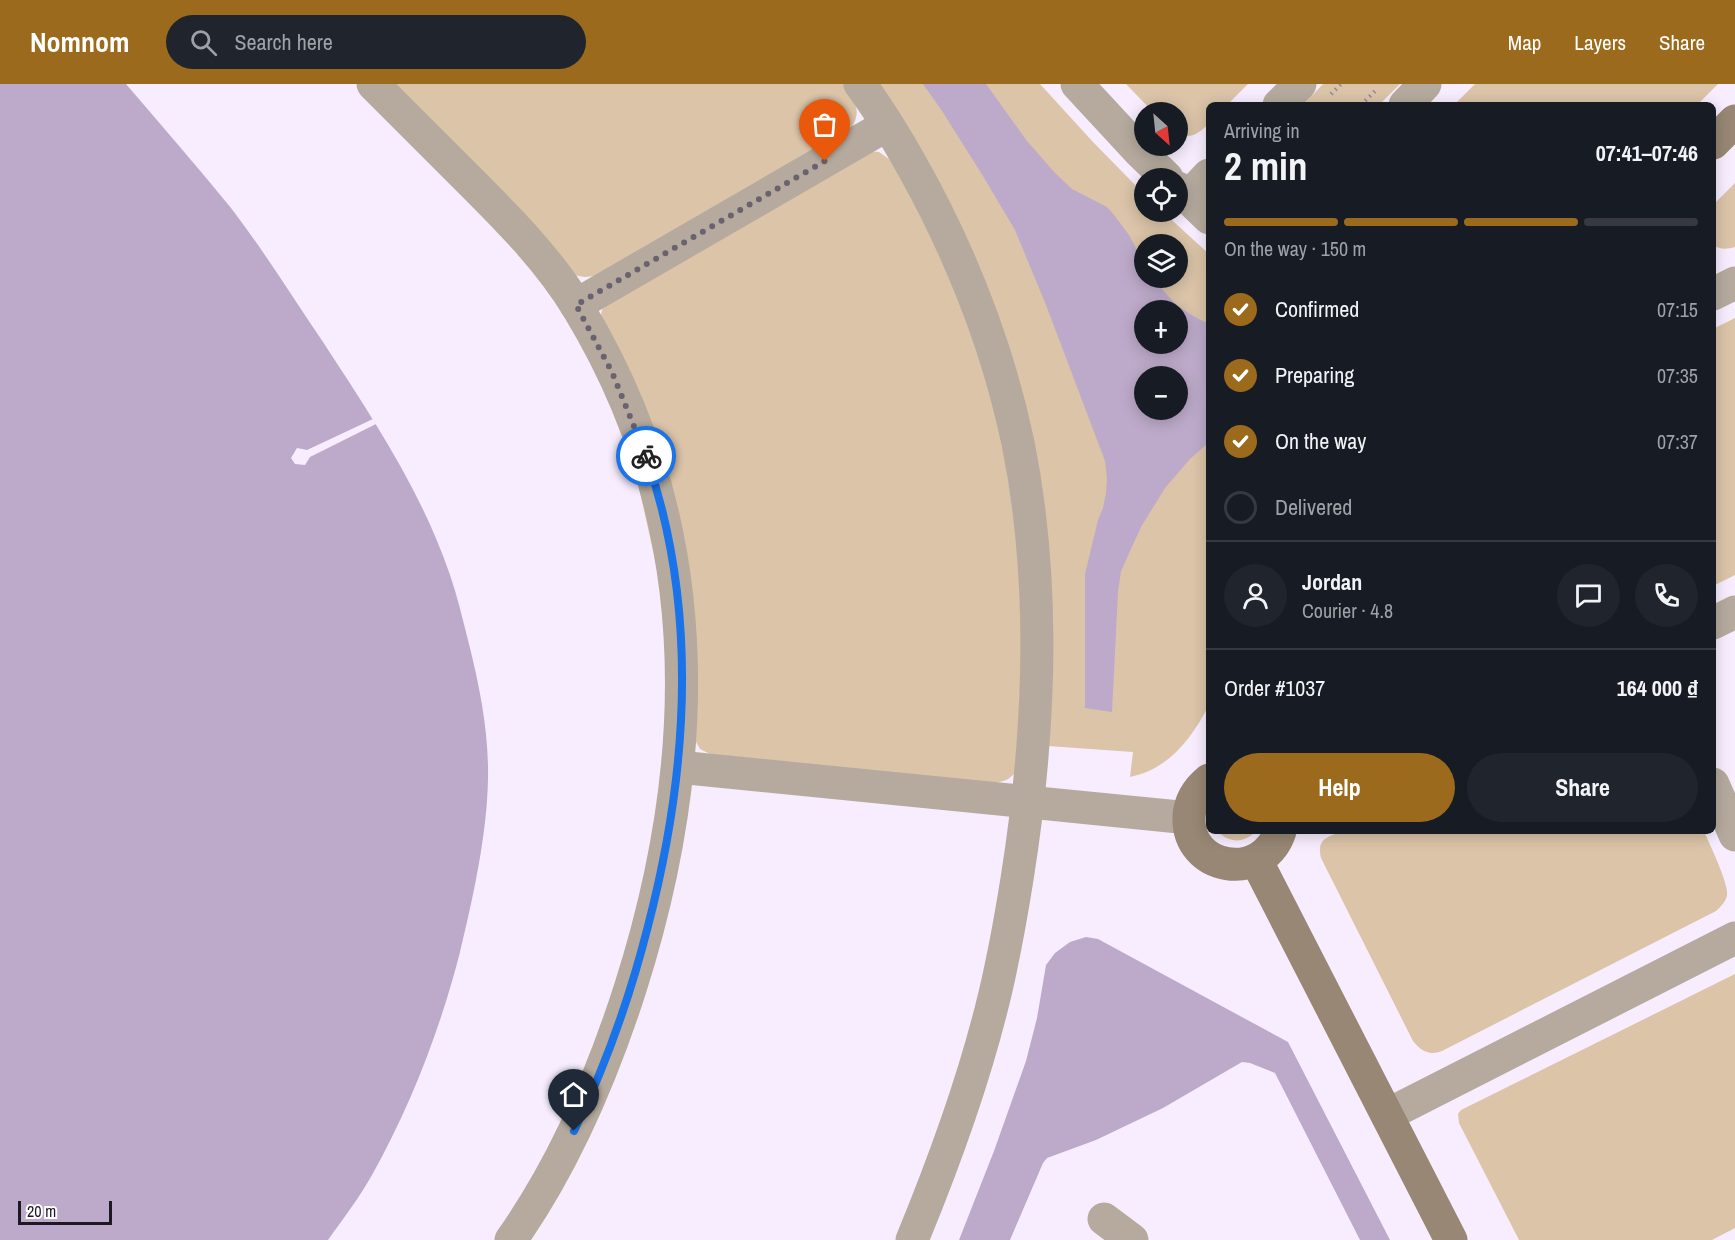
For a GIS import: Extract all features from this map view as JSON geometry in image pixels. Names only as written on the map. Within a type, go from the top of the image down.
[{"type":"street","points":[[373,84],[504,215],[553,273],[576,305],[612,372],[634,423],[653,478],[669,539],[677,591],[682,648],[678,767],[653,906],[635,974],[597,1082],[556,1165],[511,1240]]},
{"type":"street","points":[[860,84],[927,194],[963,269],[993,353],[1018,444],[1032,536],[1037,610],[1037,685],[1028,802],[1003,960],[991,1012],[953,1134],[912,1240]]},
{"type":"street","points":[[1077,84],[1139,151],[1190,191]]},
{"type":"street","points":[[1282,102],[1300,84]]},
{"type":"street","points":[[1408,102],[1425,84]]},
{"type":"street","points":[[1716,140],[1735,121]]},
{"type":"street","points":[[576,305],[887,125]]},
{"type":"street","points":[[1716,292],[1735,283]]},
{"type":"street","points":[[1716,622],[1735,612]]},
{"type":"street","points":[[678,767],[1189,818]]},
{"type":"street","points":[[1206,783],[1195,797],[1189,818],[1194,840],[1211,858],[1235,865],[1256,860],[1270,850],[1279,834]]},
{"type":"street","points":[[1716,791],[1735,835]]},
{"type":"street","points":[[1256,860],[1451,1240]]},
{"type":"street","points":[[1387,1115],[1735,938]]},
{"type":"street","points":[[1104,1219],[1132,1240]]},
{"type":"path","points":[[1364,102],[1381,84]]},
{"type":"shaded area","points":[[0,84],[126,84],[231,208],[341,370],[377,426],[410,484],[425,513],[456,592],[477,677],[487,745],[487,800],[474,888],[452,981],[434,1038],[412,1094],[372,1175],[328,1240],[0,1240]]},
{"type":"shaded area","points":[[392,84],[844,84],[854,101],[857,112],[850,130],[597,276],[584,277],[574,275]]},
{"type":"shaded area","points":[[876,84],[1040,84],[1134,184],[1134,222],[1174,222],[1187,234],[1134,234],[1134,288],[1188,288],[1188,235],[1206,251],[1206,710],[1187,740],[1168,759],[1144,773],[1130,777],[1133,752],[1048,746],[1041,494]]},
{"type":"shaded area","points":[[923,84],[986,84],[1027,141],[1055,173],[1072,189],[1107,207],[1114,215],[1134,244],[1134,288],[1162,288],[1173,300],[1134,300],[1134,354],[1188,354],[1188,312],[1206,322],[1206,445],[1165,488],[1141,527],[1121,571],[1112,712],[1085,708],[1085,574],[1106,493],[1105,461],[1015,230]]},
{"type":"shaded area","points":[[1126,84],[1248,84],[1230,102],[1206,102],[1206,126],[1188,136],[1188,102],[1143,102]]},
{"type":"shaded area","points":[[1323,84],[1400,84],[1382,102],[1306,102]]},
{"type":"shaded area","points":[[1475,84],[1718,84],[1700,102],[1457,102]]},
{"type":"shaded area","points":[[870,151],[879,152],[896,164],[946,261],[999,418],[1024,588],[1017,770],[1012,776],[1000,782],[991,783],[710,754],[700,749],[695,740],[602,321],[603,307]]},
{"type":"shaded area","points":[[1735,183],[1735,247],[1726,249],[1716,247],[1716,202]]},
{"type":"shaded area","points":[[1735,318],[1735,575],[1716,584],[1716,328]]},
{"type":"shaded area","points":[[1252,834],[1242,840],[1231,840],[1222,835]]},
{"type":"shaded area","points":[[1335,834],[1705,834],[1722,873],[1727,895],[1716,911],[1442,1051],[1429,1053],[1413,1041],[1321,858],[1320,846],[1329,836]]},
{"type":"shaded area","points":[[1086,937],[1098,939],[1288,1042],[1390,1240],[1360,1240],[1275,1073],[1242,1062],[1163,1108],[1096,1140],[1047,1158],[1010,1240],[959,1240],[1026,1061],[1037,1018],[1046,965],[1055,953],[1070,942]]},
{"type":"shaded area","points":[[1735,974],[1735,1228],[1712,1240],[1519,1240],[1459,1123],[1458,1114],[1461,1110]]},
{"type":"pier","points":[[373,419],[376,424],[310,457],[305,465],[295,464],[291,458],[297,448],[307,450]]},
{"type":"way so far","points":[[646,456],[612,372],[576,305],[825,161]]},
{"type":"route","points":[[574,1131],[602,1071],[635,974],[661,873],[678,767],[682,648],[678,600],[669,539],[646,456]]}]
